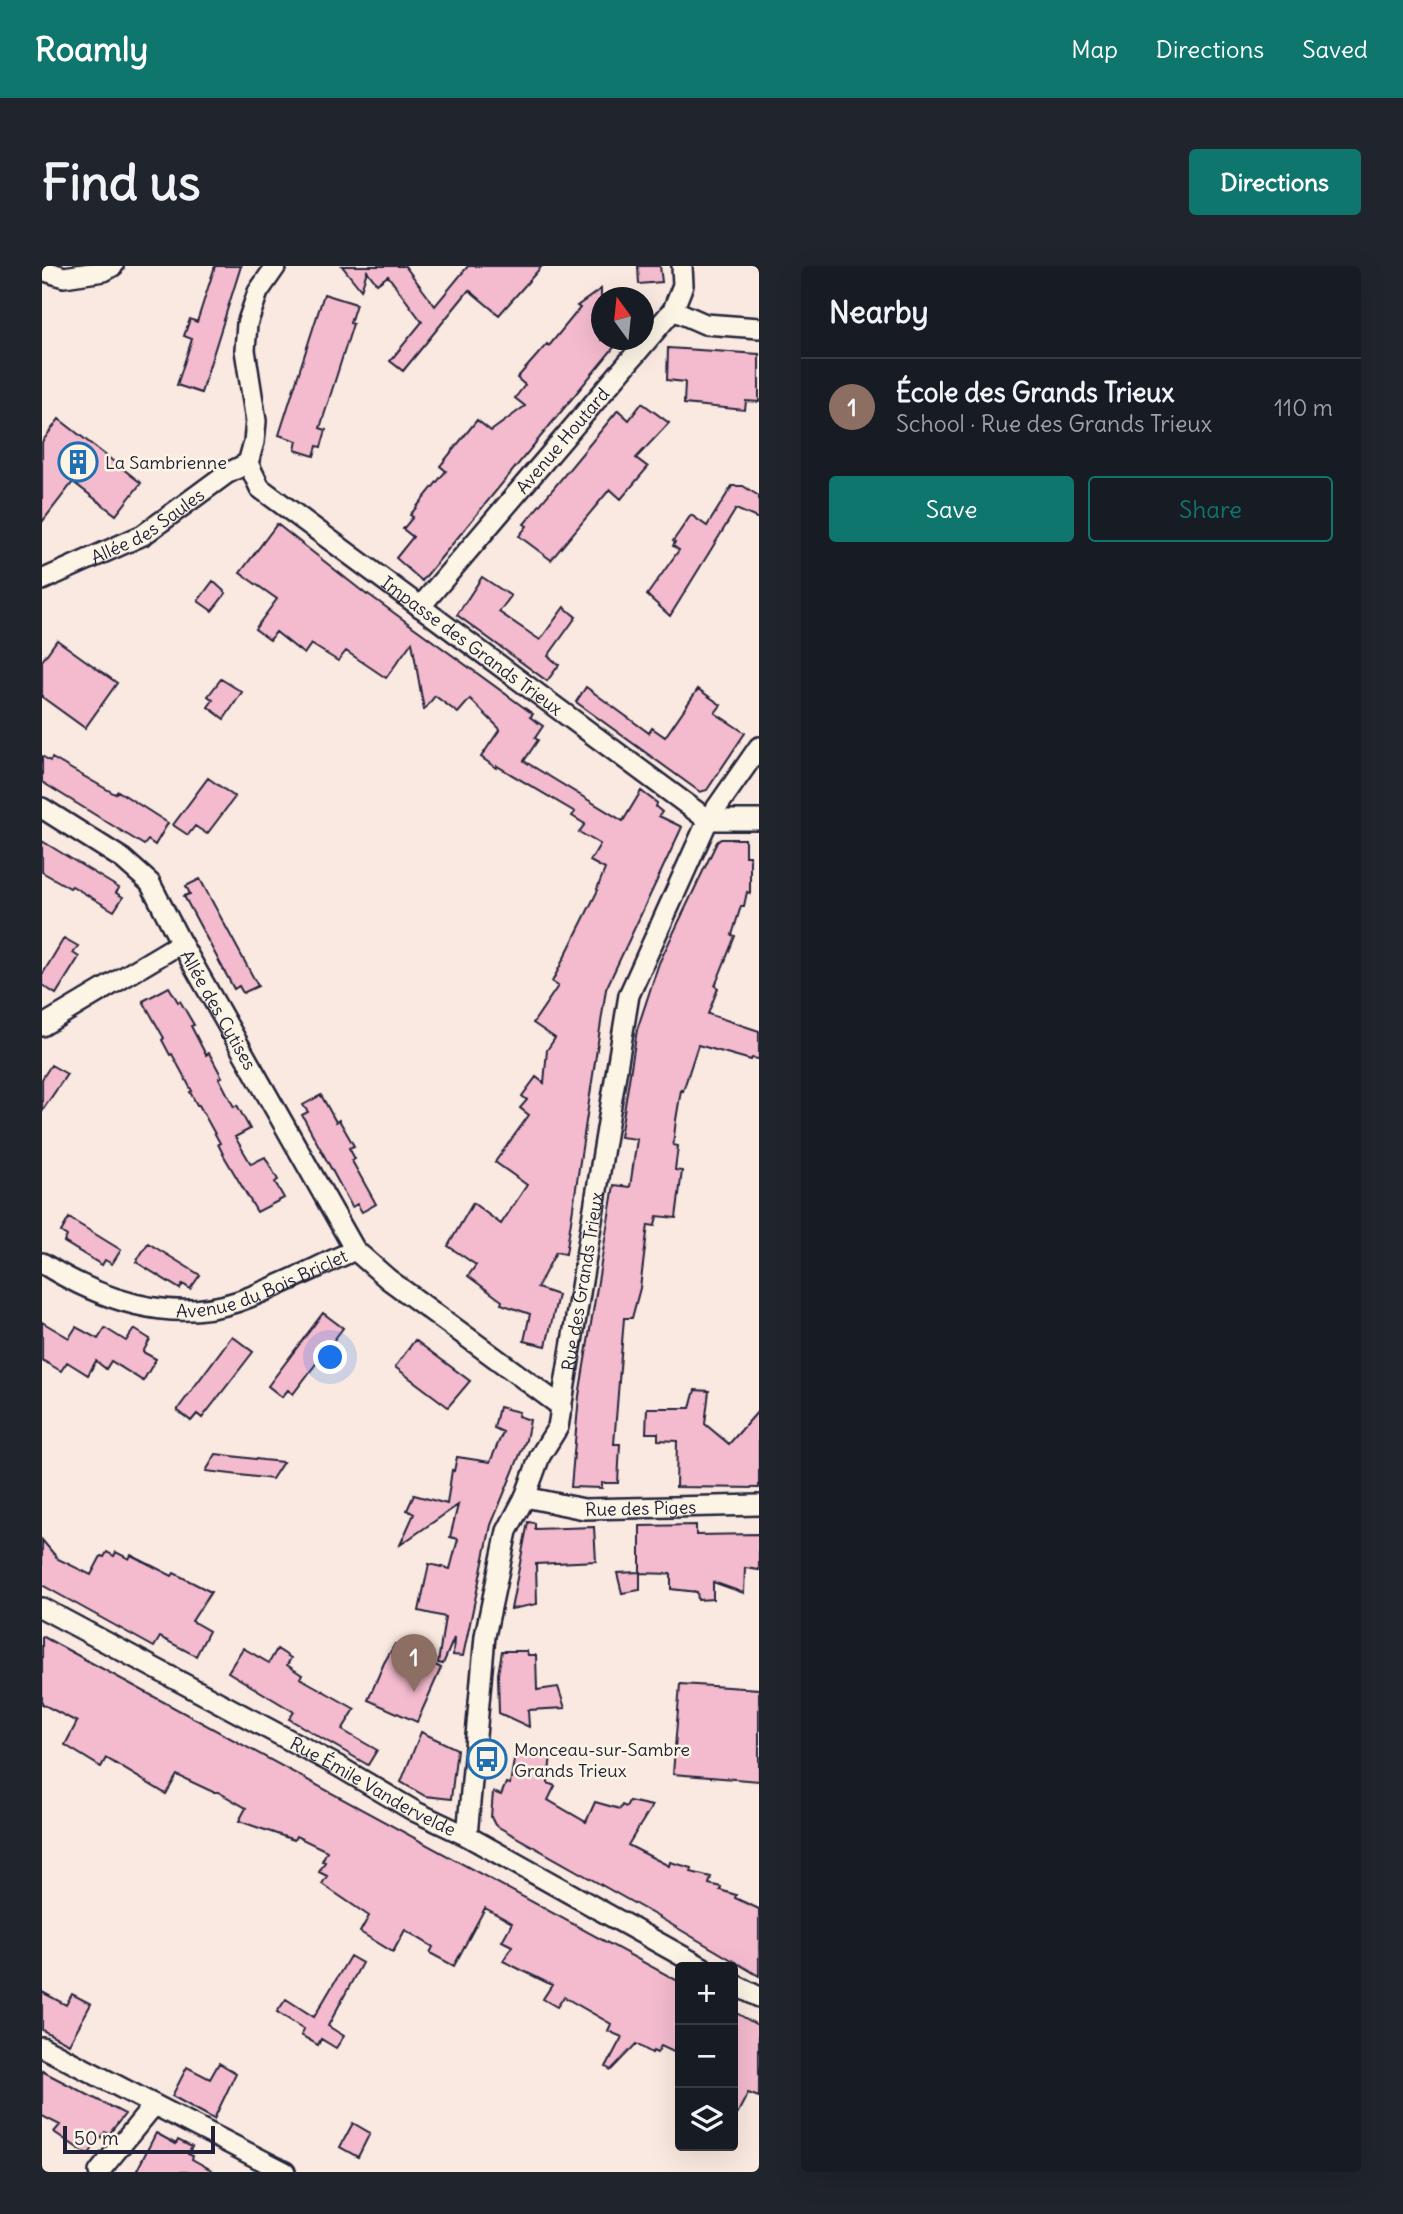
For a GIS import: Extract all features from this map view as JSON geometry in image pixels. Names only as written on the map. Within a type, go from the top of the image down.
[{"type":"street","points":[[42,270],[64,277],[104,271],[113,266]]},
{"type":"street","points":[[248,463],[256,421],[245,350],[247,324],[258,292],[276,266]]},
{"type":"street","name":"Avenue Houtard","points":[[420,607],[673,310],[683,285],[682,266]]},
{"type":"street","points":[[673,310],[705,324],[759,328]]},
{"type":"street","name":"Allée des Saules","points":[[42,580],[143,535],[226,474],[248,463]]},
{"type":"street","name":"Impasse des Grands Trieux","points":[[248,463],[260,488],[708,820]]},
{"type":"street","name":"Rue des Grands Trieux","points":[[467,1836],[485,1636],[507,1531],[525,1497],[540,1456],[558,1427],[629,995],[708,820],[759,747]]},
{"type":"street","name":"Allée des Cytises","points":[[42,808],[123,859],[150,883],[181,943],[355,1250]]},
{"type":"street","points":[[708,820],[759,820]]},
{"type":"street","points":[[42,1026],[181,943]]},
{"type":"street","name":"Avenue du Bois Briclet","points":[[42,1263],[64,1277],[109,1298],[143,1307],[189,1310],[235,1302],[355,1250],[388,1279],[562,1407]]},
{"type":"street","name":"Rue des Piges","points":[[525,1497],[584,1509],[759,1504]]},
{"type":"street","name":"Rue Émile Vandervelde","points":[[42,1608],[338,1766],[416,1812],[467,1836],[693,1962]]},
{"type":"street","points":[[738,1986],[759,1997]]},
{"type":"street","points":[[42,2047],[285,2172]]},
{"type":"street","points":[[99,2172],[154,2105]]},
{"type":"building","points":[[215,266],[241,266],[201,393],[177,385],[192,339],[184,336],[190,319],[197,322]]},
{"type":"building","points":[[342,266],[405,266],[435,306],[468,266],[542,266],[499,315],[469,290],[403,371],[390,361],[422,322],[388,276],[377,284],[367,271],[361,290]]},
{"type":"building","points":[[638,266],[660,266],[662,282],[639,284]]},
{"type":"building","points":[[324,294],[356,304],[350,323],[353,324],[320,428],[326,430],[321,447],[317,446],[314,456],[295,450],[297,441],[279,435]]},
{"type":"building","points":[[591,296],[591,350],[612,350],[422,581],[396,558],[413,537],[403,529],[413,517],[410,515],[446,471],[440,466],[477,420],[491,431],[525,406],[515,398],[525,385],[517,378],[547,344],[549,346],[580,308],[577,306]]},
{"type":"building","points":[[668,348],[759,354],[759,402],[746,401],[745,410],[684,404],[685,382],[667,380]]},
{"type":"building","points":[[642,403],[669,423],[636,458],[648,467],[621,499],[610,489],[551,560],[519,536],[527,526],[524,524],[618,410],[629,420]]},
{"type":"building","name":"La Sambrienne","points":[[59,419],[141,483],[116,515],[73,482],[42,522],[42,442]]},
{"type":"building","points":[[732,486],[743,486],[759,496],[759,519],[736,509],[670,616],[647,595],[679,550],[673,546],[673,541],[691,515],[707,526]]},
{"type":"building","points":[[277,524],[367,595],[533,714],[530,717],[543,726],[535,738],[538,740],[524,761],[623,821],[641,791],[657,803],[656,807],[662,812],[659,816],[682,827],[606,989],[566,1254],[556,1252],[537,1288],[558,1295],[546,1346],[524,1341],[530,1314],[501,1304],[502,1301],[468,1276],[476,1265],[448,1246],[473,1203],[501,1224],[527,1185],[495,1162],[529,1115],[520,1108],[527,1100],[522,1096],[536,1077],[544,1083],[547,1050],[555,1038],[533,1023],[558,986],[552,982],[598,890],[605,869],[590,861],[600,844],[579,832],[585,824],[572,816],[575,812],[481,757],[500,729],[470,699],[458,713],[435,696],[424,710],[412,642],[386,678],[346,651],[338,661],[311,644],[304,654],[276,632],[270,640],[255,629],[277,599],[240,573]]},
{"type":"building","points":[[482,577],[511,596],[499,612],[540,640],[564,607],[576,617],[548,656],[559,665],[547,681],[457,615]]},
{"type":"building","points":[[213,581],[226,593],[212,611],[198,601]]},
{"type":"building","points":[[57,640],[117,683],[85,728],[42,697],[42,661]]},
{"type":"building","points":[[221,679],[242,692],[224,719],[208,707],[213,700],[208,696]]},
{"type":"building","points":[[586,687],[649,733],[652,728],[665,737],[698,689],[721,705],[715,713],[745,733],[707,790],[700,792],[576,702]]},
{"type":"building","points":[[42,756],[50,761],[52,758],[115,794],[118,791],[168,823],[155,845],[148,840],[144,845],[42,782]]},
{"type":"building","points":[[208,778],[235,797],[207,834],[195,826],[188,835],[173,825]]},
{"type":"building","points":[[721,839],[745,839],[745,856],[750,856],[750,893],[747,892],[744,906],[741,906],[732,935],[735,936],[715,986],[718,988],[708,1014],[759,1031],[759,1059],[751,1060],[698,1045],[683,1091],[681,1090],[676,1120],[673,1145],[678,1146],[675,1170],[682,1171],[676,1218],[657,1216],[655,1226],[648,1225],[640,1288],[632,1318],[624,1318],[614,1444],[620,1444],[618,1483],[602,1483],[602,1488],[571,1487],[579,1396],[614,1185],[630,1187],[637,1139],[620,1137],[637,1030],[659,963],[717,842]]},
{"type":"building","points":[[42,841],[119,888],[116,893],[123,897],[114,911],[42,872]]},
{"type":"building","points":[[200,879],[258,986],[243,993],[239,986],[234,989],[184,896],[190,894],[186,886]]},
{"type":"building","points":[[64,938],[78,946],[73,953],[79,957],[56,994],[42,985],[42,975]]},
{"type":"building","points":[[169,987],[194,1025],[191,1026],[206,1055],[209,1053],[222,1077],[219,1078],[234,1107],[237,1105],[250,1129],[235,1137],[251,1164],[265,1157],[278,1180],[275,1182],[284,1198],[257,1212],[224,1156],[218,1144],[220,1143],[197,1105],[143,1001]]},
{"type":"building","points":[[51,1065],[67,1074],[42,1111],[42,1079]]},
{"type":"building","points":[[321,1095],[354,1146],[349,1148],[355,1159],[352,1161],[376,1204],[362,1212],[357,1204],[352,1207],[302,1115],[308,1112],[303,1105]]},
{"type":"building","points":[[69,1218],[121,1250],[112,1264],[105,1260],[102,1265],[64,1242],[67,1236],[61,1232]]},
{"type":"building","points":[[148,1243],[200,1275],[190,1289],[183,1284],[180,1289],[136,1262]]},
{"type":"building","points":[[323,1313],[343,1328],[293,1394],[288,1390],[282,1397],[268,1386]]},
{"type":"building","points":[[42,1322],[69,1338],[76,1327],[98,1339],[105,1328],[126,1341],[134,1329],[150,1339],[143,1352],[156,1359],[143,1381],[111,1361],[106,1369],[96,1361],[88,1375],[67,1362],[61,1371],[42,1360]]},
{"type":"building","points":[[232,1336],[253,1352],[202,1418],[197,1414],[191,1421],[177,1410]]},
{"type":"building","points":[[415,1340],[470,1381],[448,1407],[395,1367]]},
{"type":"building","points":[[695,1390],[709,1391],[705,1424],[729,1444],[759,1410],[759,1488],[676,1487],[677,1441],[658,1440],[658,1433],[646,1433],[647,1408],[690,1408]]},
{"type":"building","points":[[499,1407],[519,1412],[518,1416],[530,1420],[526,1440],[491,1525],[463,1656],[453,1655],[454,1638],[443,1664],[438,1663],[445,1617],[419,1611],[429,1564],[450,1569],[458,1539],[450,1537],[458,1505],[400,1545],[414,1514],[407,1510],[414,1495],[447,1504],[452,1470],[454,1471],[457,1457],[490,1462],[503,1432],[494,1428]]},
{"type":"building","points":[[216,1454],[283,1462],[272,1479],[206,1471]]},
{"type":"building","points":[[528,1522],[535,1523],[535,1529],[594,1527],[596,1561],[536,1564],[537,1604],[511,1609]]},
{"type":"building","points":[[696,1525],[696,1535],[759,1534],[759,1570],[745,1568],[744,1593],[713,1582],[713,1599],[698,1600],[697,1592],[671,1589],[671,1574],[640,1573],[640,1590],[622,1593],[617,1573],[640,1572],[640,1526]]},
{"type":"building","points":[[42,1540],[58,1559],[91,1575],[101,1556],[104,1557],[107,1552],[114,1556],[116,1552],[129,1559],[131,1555],[172,1576],[174,1573],[211,1592],[192,1621],[209,1631],[196,1656],[160,1637],[154,1647],[42,1585]]},
{"type":"building","points":[[42,1636],[675,1979],[675,2053],[661,2046],[657,2053],[652,2053],[636,2044],[611,2070],[606,2067],[622,2037],[608,2031],[611,2024],[564,1997],[557,2007],[543,1999],[552,1985],[503,1961],[512,1946],[502,1941],[512,1923],[485,1908],[454,1966],[430,1953],[433,1947],[405,1930],[393,1952],[360,1932],[369,1916],[322,1884],[327,1876],[319,1872],[327,1851],[296,1836],[294,1840],[239,1821],[246,1808],[218,1792],[177,1775],[166,1794],[106,1758],[101,1767],[65,1745],[77,1722],[42,1704]]},
{"type":"building","points":[[395,1644],[441,1668],[417,1722],[368,1700]]},
{"type":"building","points":[[243,1648],[269,1663],[277,1649],[291,1658],[287,1665],[302,1675],[300,1678],[355,1709],[342,1730],[377,1750],[368,1765],[289,1719],[294,1712],[228,1672]]},
{"type":"building","points":[[502,1651],[527,1651],[528,1655],[536,1655],[537,1690],[558,1687],[565,1708],[528,1710],[529,1727],[499,1713],[498,1674]]},
{"type":"building","points":[[680,1684],[759,1689],[759,1781],[673,1774]]},
{"type":"building","points":[[421,1732],[457,1749],[451,1799],[425,1796],[401,1782]]},
{"type":"building","points":[[516,1748],[551,1754],[548,1783],[555,1786],[548,1800],[586,1822],[595,1802],[620,1809],[622,1805],[626,1807],[629,1801],[652,1806],[628,1845],[669,1866],[670,1862],[692,1868],[691,1872],[711,1877],[709,1884],[721,1887],[720,1890],[736,1895],[735,1898],[759,1909],[759,1976],[495,1825],[491,1817],[493,1792],[501,1795],[506,1783],[510,1784]]},
{"type":"building","points":[[350,1956],[362,1963],[328,2026],[344,2036],[336,2048],[321,2039],[318,2045],[301,2035],[304,2029],[277,2012],[286,1999],[314,2017]]},
{"type":"building","points":[[42,1992],[66,2005],[72,1994],[91,2004],[69,2044],[42,2030]]},
{"type":"building","points":[[738,2014],[759,2026],[759,2097],[748,2093],[738,2112]]},
{"type":"building","points":[[219,2063],[236,2073],[214,2119],[172,2096],[187,2067],[210,2079]]},
{"type":"building","points":[[42,2071],[125,2114],[109,2134],[105,2132],[88,2155],[54,2132],[60,2125],[42,2116]]},
{"type":"building","points":[[353,2123],[370,2133],[358,2157],[340,2147]]},
{"type":"building","points":[[156,2133],[176,2144],[178,2140],[192,2147],[188,2154],[193,2156],[192,2159],[215,2172],[136,2172]]},
{"type":"place","name":"La Sambrienne","points":[[78,462]]},
{"type":"place","name":"École des Grands Trieux","points":[[414,1692]]},
{"type":"place","name":"Monceau-sur-Sambre Grands Trieux","points":[[487,1759]]}]
